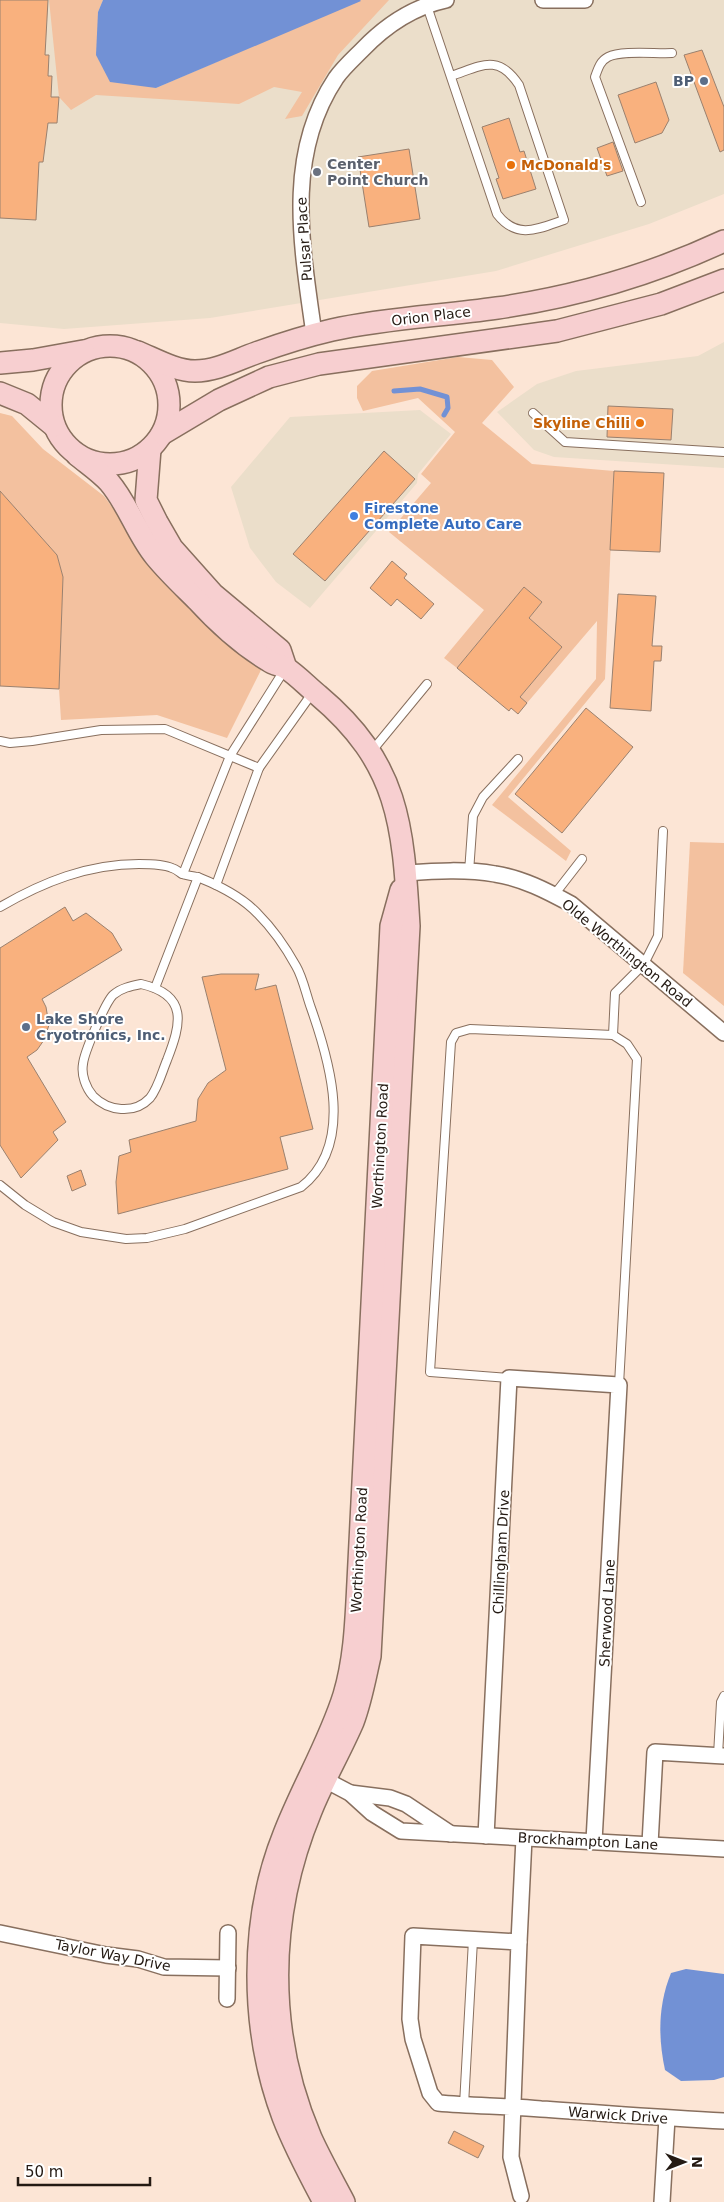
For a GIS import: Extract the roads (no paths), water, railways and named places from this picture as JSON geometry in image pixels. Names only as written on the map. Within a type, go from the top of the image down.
[{"type":"street","name":"Pulsar Place","points":[[314,334],[300,222],[300,190],[308,141],[318,114],[332,85],[374,37],[426,3],[446,0]]},
{"type":"street","points":[[543,0],[584,0]]},
{"type":"street","name":"Orion Place","points":[[138,352],[179,368],[194,371],[228,364],[314,334],[350,326],[498,308],[562,296],[604,285],[667,264],[724,241]]},
{"type":"street","points":[[86,351],[71,361],[60,374],[52,390],[51,408],[54,426],[63,442],[77,455],[94,463],[113,465],[133,460],[156,442],[219,400],[269,377],[319,364],[557,331],[661,304],[724,280]]},
{"type":"street","points":[[219,400],[241,379],[269,361],[304,347],[314,334]]},
{"type":"street","points":[[0,363],[33,360],[86,351],[103,346],[121,347],[138,352],[152,363],[162,377],[168,394],[169,414],[156,442]]},
{"type":"street","points":[[0,393],[28,404],[54,426]]},
{"type":"street","name":"Worthington Road","points":[[156,442],[146,500],[160,529],[172,548],[214,594],[280,650],[286,668]]},
{"type":"street","name":"Worthington Road","points":[[77,455],[108,481],[122,500],[154,555],[207,611],[255,652],[271,663],[286,668],[332,707],[372,752],[395,804],[406,872],[391,926],[355,1634],[344,1696],[298,1845],[281,1914],[276,1982],[281,2039],[301,2111],[312,2140],[344,2202]]},
{"type":"street","name":"Olde Worthington Road","points":[[406,872],[496,874],[523,881],[554,895],[571,904],[724,1033]]},
{"type":"street","points":[[509,1378],[619,1385]]},
{"type":"street","name":"Chillingham Drive","points":[[486,1836],[509,1378]]},
{"type":"street","name":"Sherwood Lane","points":[[594,1841],[619,1385]]},
{"type":"street","points":[[650,1844],[655,1752],[721,1756]]},
{"type":"street","name":"Worthington Road","points":[[318,1776],[283,1835],[272,1870],[264,1906],[259,1981],[266,2059],[282,2115],[297,2150],[324,2202]]},
{"type":"street","name":"Brockhampton Lane","points":[[318,1776],[350,1793],[372,1813],[401,1832],[724,1849]]},
{"type":"street","name":"Brockhampton Lane","points":[[350,1793],[390,1798],[406,1804],[452,1835]]},
{"type":"street","points":[[522,2196],[511,2157],[524,1838]]},
{"type":"street","name":"Taylor Way Drive","points":[[0,1933],[106,1955],[138,1959],[164,1967],[228,1968]]},
{"type":"street","points":[[227,1999],[228,1933]]},
{"type":"street","name":"Warwick Drive","points":[[519,1942],[413,1936],[410,2018],[413,2039],[430,2093],[438,2103],[724,2121]]},
{"type":"street","points":[[662,2202],[667,2118]]},
{"type":"lane","points":[[426,3],[497,214],[513,228],[523,231],[534,230],[564,220],[519,85],[510,72],[499,66],[485,65],[451,76]]},
{"type":"lane","points":[[641,202],[595,77],[600,64],[608,57],[672,53]]},
{"type":"lane","points":[[533,413],[565,442],[724,452]]},
{"type":"lane","points":[[183,874],[230,756],[286,668]]},
{"type":"lane","points":[[372,752],[427,684]]},
{"type":"lane","points":[[216,885],[260,768],[313,691]]},
{"type":"lane","points":[[0,741],[10,743],[32,741],[100,730],[164,729],[260,768]]},
{"type":"lane","points":[[469,872],[473,816],[484,797],[518,759]]},
{"type":"lane","points":[[613,1035],[615,993],[644,964],[658,936],[663,831]]},
{"type":"lane","points":[[554,895],[582,859]]},
{"type":"lane","points":[[0,907],[26,892],[76,872],[118,864],[147,864],[172,868],[183,874],[216,885],[258,913],[280,941],[296,967],[325,1046],[334,1101],[332,1134],[328,1151],[313,1178],[301,1187],[185,1229],[146,1238],[126,1238],[80,1232],[53,1222],[25,1205],[0,1185]]},
{"type":"lane","points":[[155,988],[198,878]]},
{"type":"lane","points":[[141,984],[155,988],[166,995],[174,1005],[178,1017],[178,1030],[151,1097],[140,1106],[126,1110],[112,1108],[99,1102],[89,1091],[84,1078],[83,1063],[104,1007],[113,995],[126,987],[141,984]]},
{"type":"lane","points":[[509,1378],[430,1372],[451,1042],[456,1033],[470,1029],[613,1035],[627,1044],[637,1059],[619,1385]]},
{"type":"lane","points":[[721,1756],[721,1702],[724,1696]]},
{"type":"lane","points":[[464,2105],[473,1940]]},
{"type":"water","points":[[103,0],[361,1],[156,88],[110,82],[96,55],[98,12]]},
{"type":"water","points":[[686,1969],[724,1974],[724,2077],[714,2080],[681,2081],[665,2070],[660,2033],[664,1997],[671,1973]]},
{"type":"waterway","points":[[394,391],[420,389],[447,397],[448,408],[444,415]]},
{"type":"place","name":"BP","points":[[704,81]]},
{"type":"place","name":"McDonald's","points":[[511,165]]},
{"type":"place","name":"Center Point Church","points":[[317,172]]},
{"type":"place","name":"Skyline Chili","points":[[640,423]]},
{"type":"place","name":"Firestone Complete Auto Care","points":[[354,516]]},
{"type":"place","name":"Lake Shore Cryotronics, Inc.","points":[[26,1027]]}]
